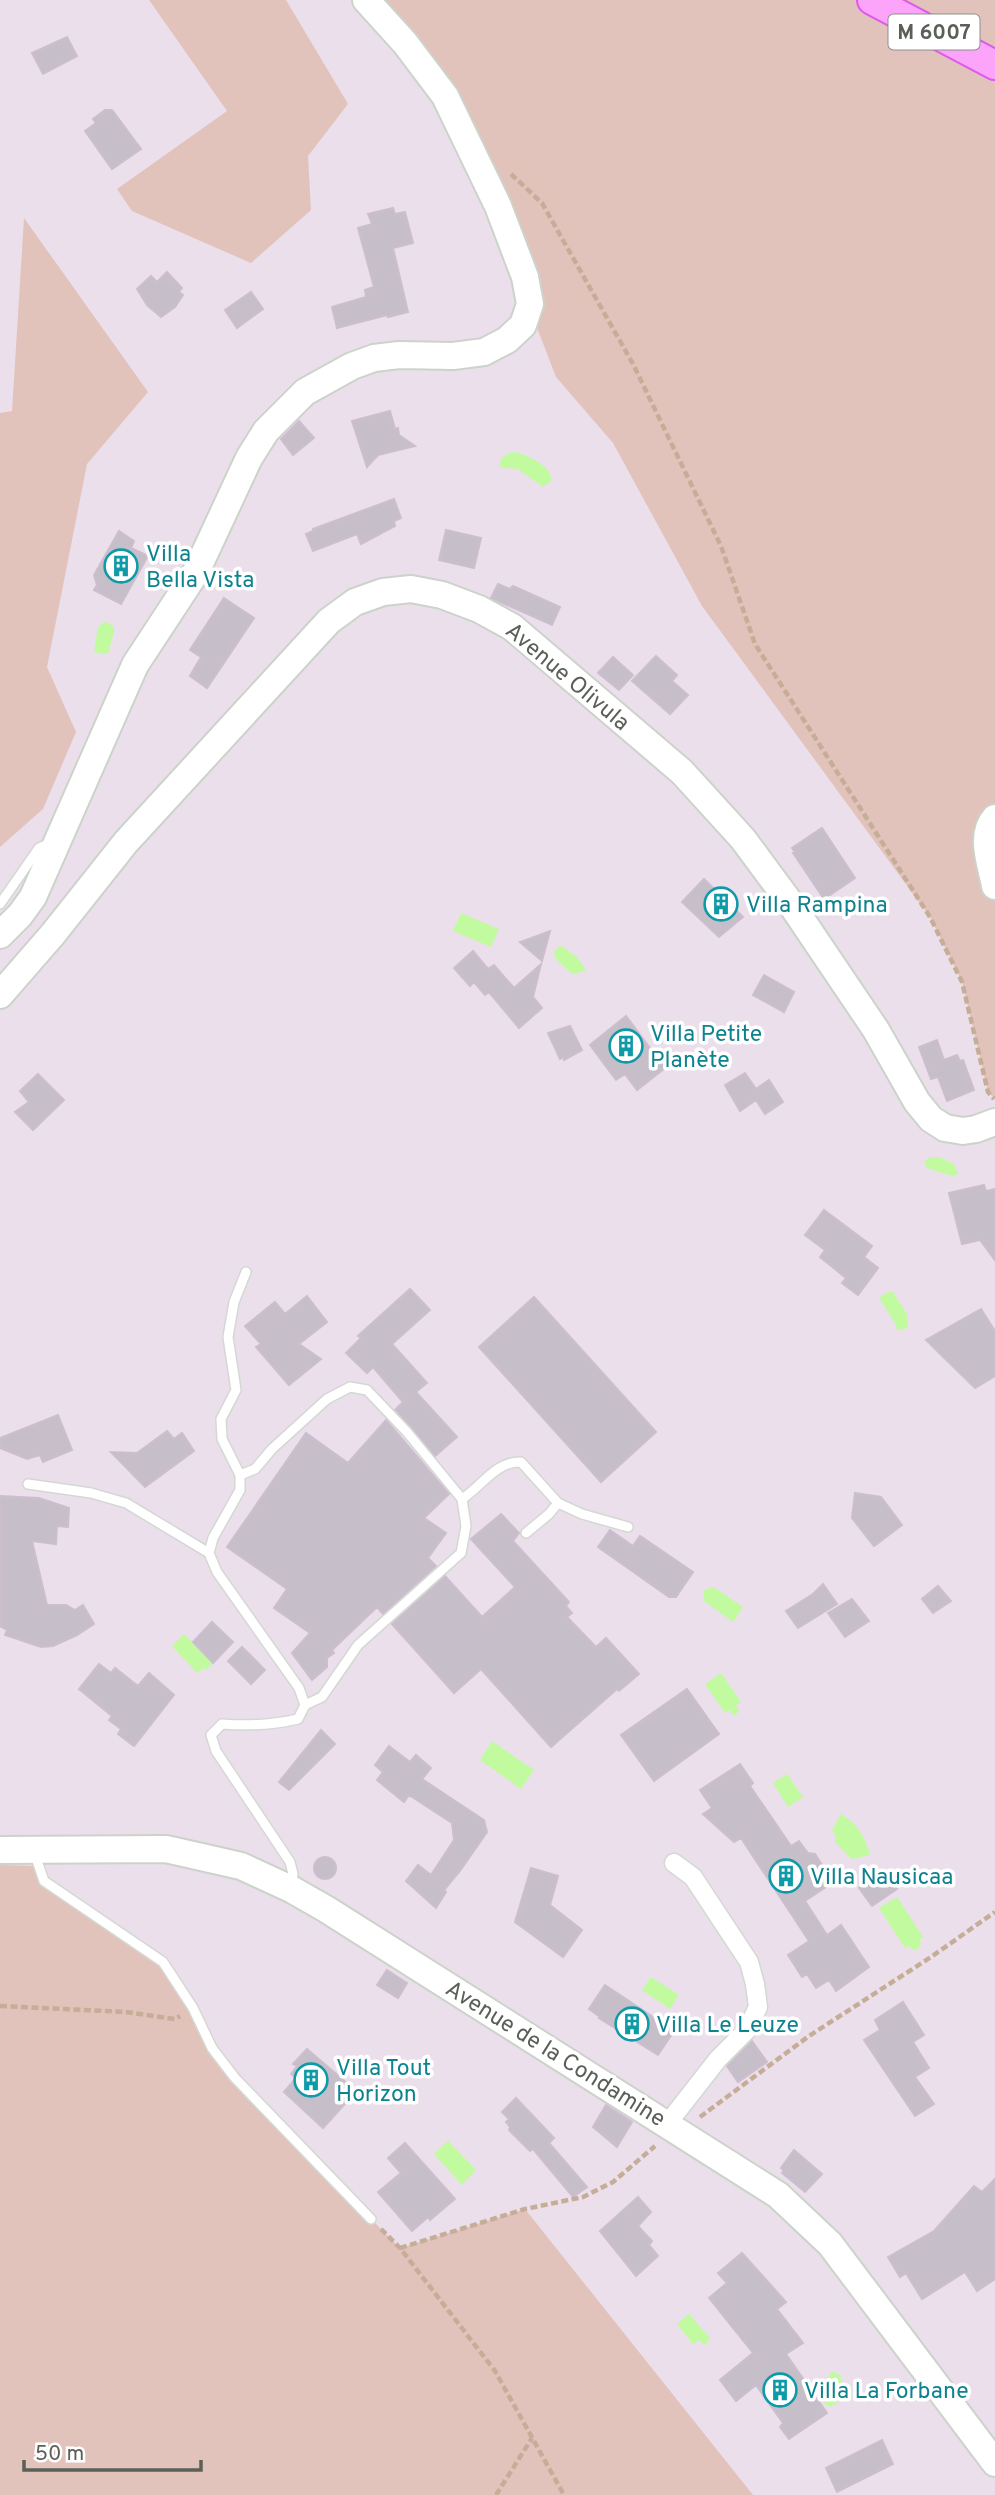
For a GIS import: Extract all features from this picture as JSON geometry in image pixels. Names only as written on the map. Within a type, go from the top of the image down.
[{"type":"main road","name":"M 6007","points":[[872,0],[995,65]]},
{"type":"street","points":[[0,935],[33,897],[135,665],[196,572],[249,458],[266,430],[305,392],[352,366],[387,356],[453,356],[484,352],[507,341],[523,326],[530,304],[525,277],[498,206],[445,96],[405,43],[366,0]]},
{"type":"street","name":"Avenue Olivula","points":[[0,995],[53,934],[126,842],[329,621],[355,602],[383,592],[411,589],[442,595],[479,608],[512,627],[682,772],[743,839],[791,904],[876,1030],[916,1102],[931,1119],[945,1128],[963,1131],[995,1122]]},
{"type":"street","points":[[995,818],[988,826],[986,839],[995,886]]},
{"type":"street","name":"Avenue de la Condamine","points":[[0,1850],[166,1849],[241,1866],[291,1889],[674,2127],[778,2195],[830,2244],[995,2463]]},
{"type":"street","points":[[674,1863],[693,1877],[749,1962],[758,2007],[747,2030],[718,2059],[674,2127]]},
{"type":"lane","points":[[0,904],[39,848],[58,839]]},
{"type":"lane","points":[[209,1553],[214,1538],[240,1490],[240,1475],[222,1439],[221,1419],[236,1390],[228,1337],[234,1302],[246,1272]]},
{"type":"lane","points":[[240,1475],[254,1469],[327,1399],[350,1387],[367,1390],[407,1432],[461,1499],[466,1526],[461,1553],[358,1645],[322,1697],[305,1705],[298,1719],[247,1726],[222,1724],[211,1735],[216,1751],[290,1862],[293,1874],[291,1889]]},
{"type":"lane","points":[[461,1499],[472,1493],[501,1465],[521,1462],[558,1503],[582,1514],[628,1527]]},
{"type":"lane","points":[[28,1484],[91,1493],[126,1503],[209,1553],[217,1572],[299,1688],[305,1705]]},
{"type":"lane","points":[[526,1533],[550,1514],[558,1503]]},
{"type":"lane","points":[[33,1851],[44,1881],[163,1962],[193,2008],[212,2048],[235,2078],[371,2219]]},
{"type":"path","points":[[503,167],[542,203],[633,364],[721,546],[755,644],[930,917],[962,982],[988,1092],[995,1099]]},
{"type":"path","points":[[400,2248],[525,2209],[583,2197],[613,2182],[674,2127],[995,1912]]},
{"type":"path","points":[[0,2006],[126,2012],[176,2019],[193,2008]]},
{"type":"path","points":[[371,2219],[400,2248],[495,2371],[564,2495]]},
{"type":"path","points":[[496,2495],[532,2438]]},
{"type":"shaded area","points":[[149,0],[286,0],[348,104],[308,156],[311,210],[251,263],[132,211],[117,189],[227,111]]},
{"type":"shaded area","points":[[382,0],[995,0],[995,1099],[988,1092],[962,982],[930,917],[702,606],[613,443],[556,377],[534,320],[540,298]]},
{"type":"shaded area","points":[[24,218],[148,392],[87,464],[47,667],[76,732],[43,809],[0,847],[0,413],[12,411]]},
{"type":"shaded area","points":[[516,452],[543,465],[552,480],[543,487],[518,469],[499,467],[504,456]]},
{"type":"shaded area","points":[[105,621],[114,627],[114,631],[110,652],[103,654],[94,652],[98,627]]},
{"type":"shaded area","points":[[461,913],[499,929],[491,947],[453,931]]},
{"type":"shaded area","points":[[562,946],[578,958],[586,971],[572,974],[555,958],[554,952]]},
{"type":"shaded area","points":[[930,1157],[939,1157],[954,1164],[958,1174],[952,1176],[927,1168],[924,1162]]},
{"type":"shaded area","points":[[893,1292],[907,1314],[908,1328],[897,1330],[879,1298]]},
{"type":"shaded area","points":[[714,1587],[743,1607],[733,1622],[704,1601],[704,1590]]},
{"type":"shaded area","points":[[184,1634],[213,1663],[206,1670],[204,1668],[197,1673],[172,1646]]},
{"type":"shaded area","points":[[721,1673],[741,1702],[736,1706],[739,1711],[734,1716],[730,1710],[725,1713],[705,1684]]},
{"type":"shaded area","points":[[492,1741],[534,1770],[521,1789],[480,1760]]},
{"type":"shaded area","points":[[787,1774],[803,1797],[788,1807],[773,1783]]},
{"type":"shaded area","points":[[841,1814],[860,1832],[870,1855],[851,1859],[835,1842],[836,1836],[832,1830]]},
{"type":"shaded area","points":[[0,1865],[36,1866],[44,1881],[163,1962],[212,2048],[400,2248],[525,2209],[753,2495],[0,2495]]},
{"type":"shaded area","points":[[897,1897],[923,1937],[918,1949],[913,1950],[908,1946],[905,1948],[879,1908]]},
{"type":"shaded area","points":[[651,1977],[679,1995],[670,2009],[642,1990]]},
{"type":"shaded area","points":[[448,2141],[476,2170],[462,2185],[434,2154]]},
{"type":"shaded area","points":[[689,2314],[710,2338],[705,2345],[699,2340],[693,2344],[677,2324]]},
{"type":"shaded area","points":[[832,2371],[840,2375],[842,2390],[838,2402],[829,2407],[819,2390]]},
{"type":"building","points":[[67,37],[77,56],[43,74],[32,53]]},
{"type":"building","points":[[105,110],[112,110],[141,149],[112,169],[85,131],[96,123],[93,119]]},
{"type":"building","points":[[393,208],[395,214],[405,212],[413,243],[393,248],[408,312],[337,328],[332,307],[366,297],[365,290],[374,287],[358,228],[372,224],[368,214]]},
{"type":"building","points":[[167,272],[182,288],[179,292],[183,295],[175,307],[161,317],[147,305],[137,289],[151,276],[157,282]]},
{"type":"building","points":[[251,292],[263,309],[237,328],[225,310]]},
{"type":"building","points":[[390,411],[399,435],[415,446],[378,455],[367,467],[352,421]]},
{"type":"building","points":[[299,421],[314,438],[293,455],[281,439]]},
{"type":"building","points":[[394,499],[401,518],[394,521],[395,526],[361,544],[357,534],[313,551],[306,534],[313,529]]},
{"type":"building","points":[[446,530],[481,538],[474,568],[439,560]]},
{"type":"building","name":"Villa Bella Vista","points":[[119,531],[134,541],[131,548],[148,556],[121,604],[94,590],[97,585],[94,575]]},
{"type":"building","points":[[498,584],[510,589],[513,586],[560,607],[552,625],[491,598]]},
{"type":"building","points":[[224,598],[254,618],[207,688],[190,676],[201,657],[190,650]]},
{"type":"building","points":[[656,656],[677,675],[672,681],[688,695],[670,714],[632,681]]},
{"type":"building","points":[[613,657],[633,675],[619,690],[598,673]]},
{"type":"building","points":[[822,828],[855,878],[824,899],[792,848]]},
{"type":"building","points":[[704,879],[743,917],[719,937],[682,902]]},
{"type":"building","points":[[550,931],[542,961],[520,942]]},
{"type":"building","points":[[473,951],[488,969],[494,965],[514,988],[541,964],[533,997],[542,1008],[519,1028],[489,992],[485,995],[474,982],[470,986],[454,968]]},
{"type":"building","points":[[764,975],[794,992],[784,1012],[753,995]]},
{"type":"building","name":"Villa Petite Planète","points":[[626,1016],[665,1068],[637,1090],[625,1074],[616,1080],[590,1045]]},
{"type":"building","points":[[570,1026],[582,1050],[564,1060],[563,1057],[560,1059],[548,1033]]},
{"type":"building","points":[[937,1040],[944,1060],[957,1055],[960,1061],[963,1060],[974,1090],[947,1101],[938,1077],[931,1079],[919,1047]]},
{"type":"building","points":[[745,1073],[756,1089],[769,1080],[783,1102],[765,1114],[756,1100],[740,1111],[725,1085]]},
{"type":"building","points":[[38,1074],[64,1100],[33,1130],[15,1112],[29,1102],[20,1091]]},
{"type":"building","points":[[984,1185],[986,1191],[995,1189],[995,1260],[980,1240],[962,1244],[949,1193]]},
{"type":"building","points":[[824,1210],[872,1246],[864,1257],[878,1268],[858,1295],[842,1283],[846,1278],[820,1257],[825,1250],[805,1235]]},
{"type":"building","points":[[410,1289],[430,1310],[392,1344],[427,1383],[416,1392],[457,1437],[435,1456],[395,1410],[403,1402],[373,1367],[367,1373],[346,1353],[361,1338],[358,1336]]},
{"type":"building","points":[[307,1296],[327,1322],[299,1344],[321,1359],[289,1385],[256,1347],[261,1344],[245,1326],[275,1302],[285,1314]]},
{"type":"building","points":[[534,1297],[656,1432],[601,1482],[479,1347]]},
{"type":"building","points":[[981,1309],[995,1331],[995,1376],[975,1388],[926,1340]]},
{"type":"building","points":[[58,1415],[72,1450],[43,1462],[40,1455],[27,1459],[0,1448],[0,1438]]},
{"type":"building","points":[[386,1420],[449,1494],[424,1518],[446,1533],[428,1558],[436,1566],[383,1614],[377,1607],[332,1650],[334,1653],[327,1658],[327,1667],[312,1680],[292,1653],[310,1633],[274,1608],[287,1589],[227,1547],[306,1433],[348,1463]]},
{"type":"building","points":[[167,1431],[174,1439],[182,1433],[194,1451],[145,1487],[111,1452],[137,1453]]},
{"type":"building","points":[[855,1493],[881,1497],[902,1525],[874,1546],[852,1518]]},
{"type":"building","points":[[0,1496],[39,1498],[69,1508],[68,1527],[57,1526],[56,1544],[32,1541],[47,1605],[66,1605],[75,1610],[83,1605],[94,1624],[53,1646],[41,1647],[5,1635],[7,1630],[0,1626]]},
{"type":"building","points":[[501,1514],[519,1533],[513,1541],[569,1602],[566,1606],[572,1613],[567,1617],[596,1647],[606,1638],[639,1674],[619,1691],[617,1689],[551,1747],[481,1669],[454,1693],[392,1624],[445,1576],[482,1617],[515,1587],[471,1539]]},
{"type":"building","points":[[610,1530],[633,1546],[640,1536],[693,1572],[676,1597],[669,1597],[598,1547]]},
{"type":"building","points":[[823,1584],[837,1604],[798,1628],[786,1611],[813,1594]]},
{"type":"building","points":[[938,1586],[951,1601],[933,1613],[922,1599]]},
{"type":"building","points":[[852,1599],[869,1621],[845,1637],[828,1613]]},
{"type":"building","points":[[212,1622],[233,1642],[213,1663],[193,1642]]},
{"type":"building","points":[[242,1647],[265,1670],[251,1684],[228,1661]]},
{"type":"building","points":[[99,1664],[111,1673],[115,1668],[138,1686],[149,1673],[174,1695],[134,1746],[118,1734],[121,1729],[109,1720],[112,1716],[79,1689]]},
{"type":"building","points":[[687,1689],[719,1734],[654,1781],[621,1735]]},
{"type":"building","points":[[321,1730],[335,1744],[289,1790],[279,1782]]},
{"type":"building","points":[[389,1746],[410,1762],[416,1755],[431,1768],[422,1779],[484,1820],[487,1832],[444,1890],[446,1892],[436,1908],[406,1881],[418,1865],[431,1875],[454,1840],[452,1823],[409,1795],[404,1802],[377,1780],[383,1772],[375,1765]]},
{"type":"building","points":[[740,1764],[753,1783],[750,1786],[791,1846],[799,1841],[808,1853],[815,1854],[822,1865],[820,1872],[829,1885],[805,1901],[827,1935],[841,1925],[869,1967],[836,1991],[829,1980],[816,1988],[807,1974],[802,1977],[788,1955],[809,1941],[741,1838],[734,1842],[703,1814],[712,1808],[700,1790]]},
{"type":"building","points":[[325,1857],[333,1860],[336,1868],[333,1876],[325,1879],[317,1876],[314,1868],[317,1860]]},
{"type":"building","points":[[531,1868],[558,1876],[550,1905],[582,1930],[563,1957],[515,1922]]},
{"type":"building","points":[[885,1872],[897,1889],[872,1906],[859,1888]]},
{"type":"building","points":[[387,1970],[407,1983],[398,1998],[377,1985]]},
{"type":"building","name":"Villa Le Leuze","points":[[605,1985],[674,2031],[658,2055],[589,2009]]},
{"type":"building","points":[[903,2002],[924,2035],[913,2042],[929,2068],[915,2077],[934,2104],[915,2116],[864,2040],[880,2030],[875,2020]]},
{"type":"building","points":[[752,2041],[767,2062],[738,2082],[727,2066]]},
{"type":"building","points":[[307,2049],[349,2085],[345,2090],[352,2096],[323,2128],[284,2092],[296,2078],[291,2074],[297,2066],[293,2064]]},
{"type":"building","points":[[516,2098],[554,2138],[549,2143],[587,2187],[573,2197],[533,2149],[530,2151],[509,2130],[506,2122],[509,2119],[502,2112]]},
{"type":"building","points":[[606,2105],[632,2122],[617,2147],[593,2127]]},
{"type":"building","points":[[405,2143],[455,2199],[412,2231],[378,2192],[401,2173],[388,2158]]},
{"type":"building","points":[[794,2150],[822,2174],[805,2192],[782,2173],[784,2171],[781,2168]]},
{"type":"building","points":[[995,2179],[995,2279],[977,2291],[965,2272],[922,2299],[906,2273],[900,2277],[888,2257],[934,2231],[974,2186],[982,2192]]},
{"type":"building","points":[[638,2197],[651,2212],[638,2226],[652,2241],[649,2245],[658,2256],[636,2276],[600,2231]]},
{"type":"building","points":[[742,2253],[786,2302],[777,2309],[803,2343],[786,2354],[827,2413],[789,2439],[780,2427],[783,2423],[756,2385],[736,2401],[720,2380],[753,2353],[709,2298],[727,2283],[718,2273]]},
{"type":"building","points":[[882,2440],[893,2464],[837,2492],[826,2468]]},
{"type":"place","name":"Villa Bella Vista","points":[[121,566]]},
{"type":"place","name":"Villa Rampina","points":[[721,904]]},
{"type":"place","name":"Villa Petite Planète","points":[[626,1046]]},
{"type":"place","name":"Villa Nausicaa","points":[[786,1876]]},
{"type":"place","name":"Villa Le Leuze","points":[[632,2024]]},
{"type":"place","name":"Villa Tout Horizon","points":[[311,2080]]},
{"type":"place","name":"Villa La Forbane","points":[[780,2390]]}]
